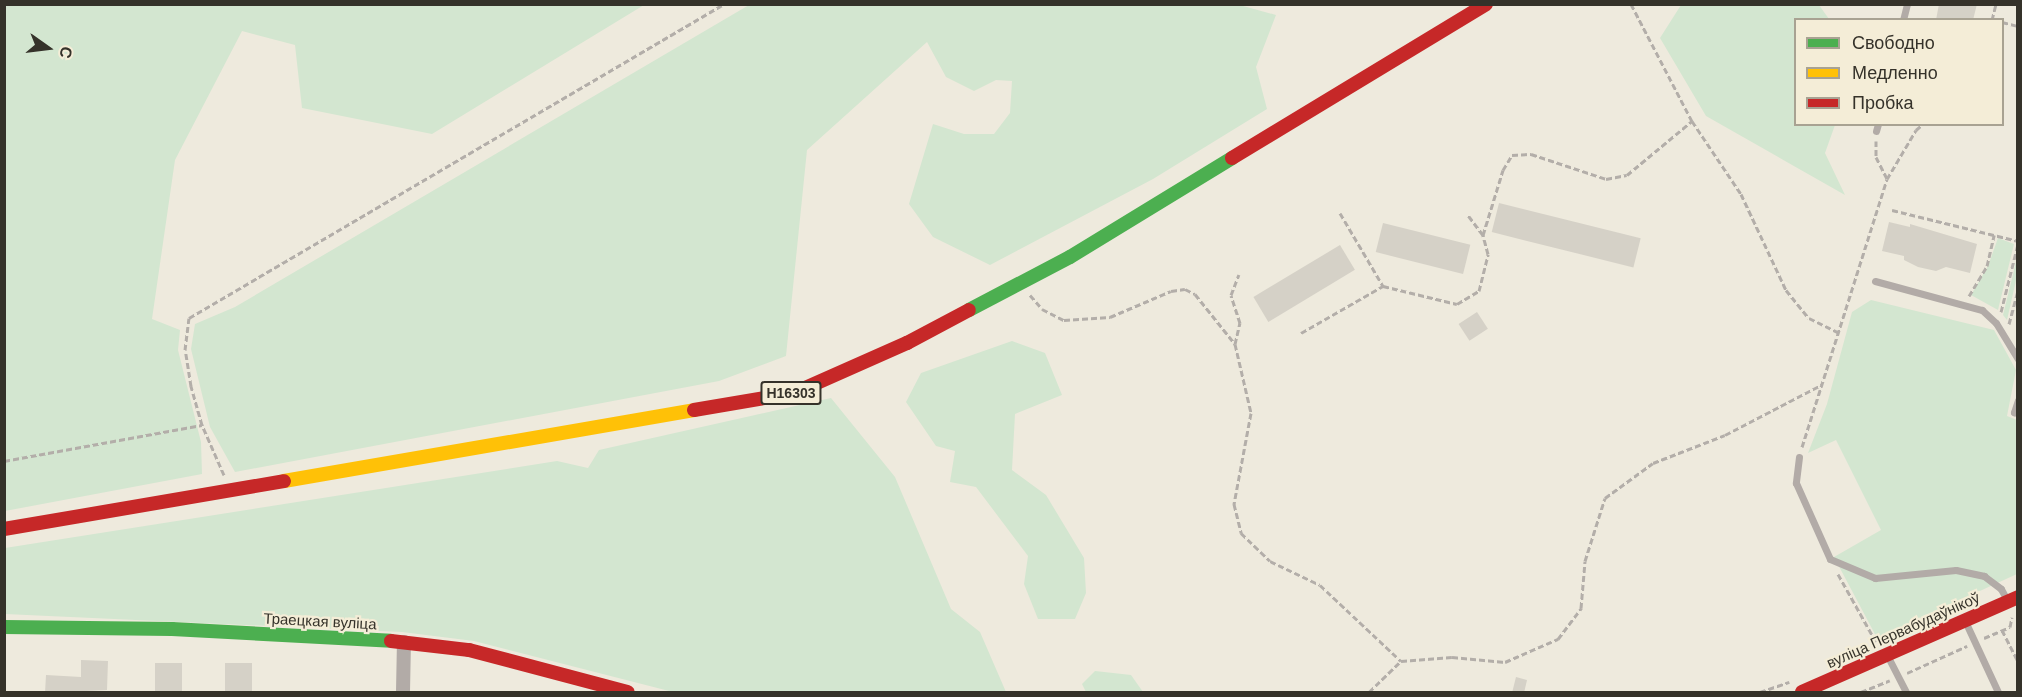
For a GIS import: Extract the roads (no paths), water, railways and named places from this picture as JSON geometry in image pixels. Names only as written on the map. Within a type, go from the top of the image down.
[{"type":"main road","name":"Н16303","points":[[4,529],[794,393],[907,342],[1070,257],[1486,4]]},
{"type":"main road","name":"вуліца Первабудаўнікоў","points":[[1802,693],[2013,600]]},
{"type":"main road","name":"Траецкая вуліца","points":[[4,627],[172,629],[404,642],[469,650],[628,693]]},
{"type":"street","points":[[403,693],[404,642]]},
{"type":"lane","points":[[1875,281],[1975,307],[1998,324],[2018,359]]},
{"type":"lane","points":[[2018,400],[2014,412],[2018,413]]},
{"type":"lane","points":[[1798,457],[1796,483],[1830,559],[1875,578],[1956,570],[1984,576],[2013,600]]},
{"type":"lane","points":[[1965,621],[1998,693]]},
{"type":"lane","points":[[1887,655],[1906,693]]}]
